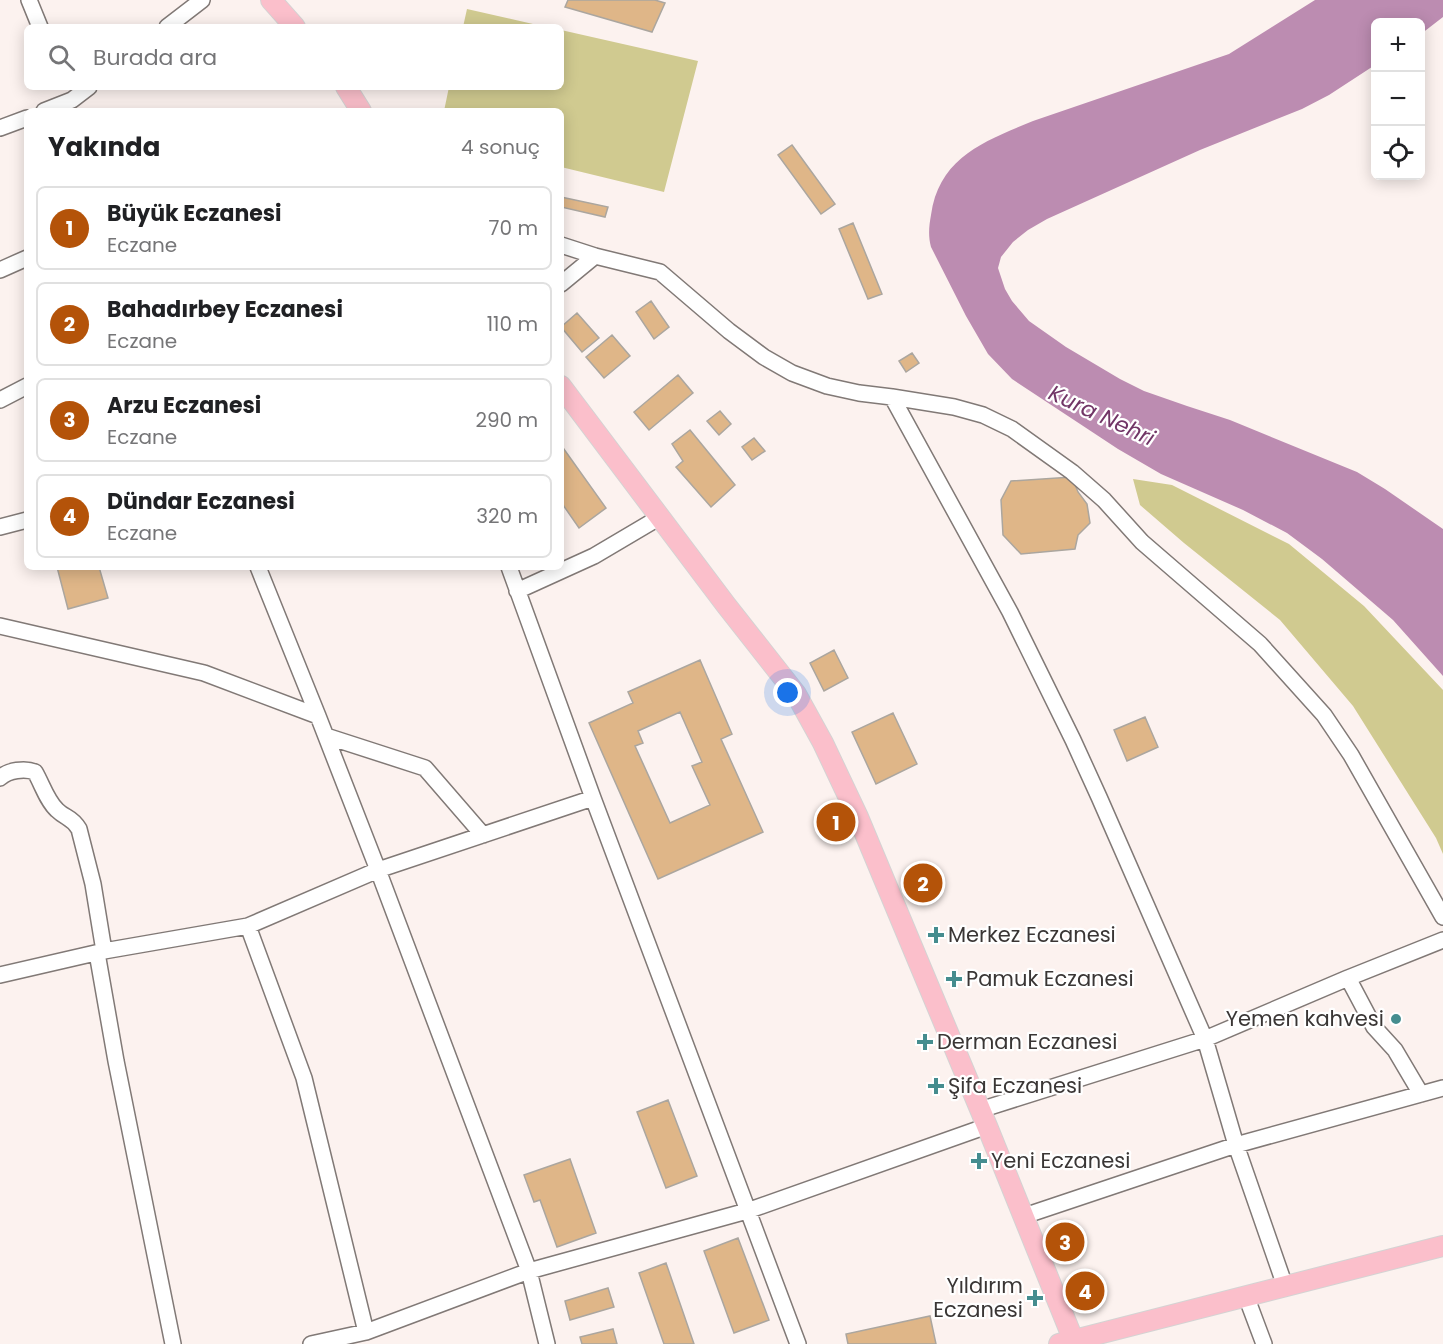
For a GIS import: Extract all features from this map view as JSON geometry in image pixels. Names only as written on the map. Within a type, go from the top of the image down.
[{"type":"main road","points":[[271,0],[292,24]]},
{"type":"main road","points":[[348,90],[359,108]]},
{"type":"main road","points":[[564,390],[796,694],[823,742],[858,817],[1024,1216],[1069,1342],[1443,1246]]},
{"type":"street","points":[[28,0],[39,24]]},
{"type":"street","points":[[171,24],[202,0]]},
{"type":"street","points":[[51,108],[72,99],[85,90]]},
{"type":"street","points":[[0,128],[24,119]]},
{"type":"street","points":[[564,246],[660,272],[729,331],[764,357],[792,373],[827,386],[954,407],[983,415],[1012,429],[1072,472],[1104,500],[1142,542],[1260,644],[1324,715],[1351,755],[1443,917]]},
{"type":"street","points":[[564,282],[595,256]]},
{"type":"street","points":[[0,270],[24,259]]},
{"type":"street","points":[[0,400],[24,388]]},
{"type":"street","points":[[892,398],[1010,612],[1074,740],[1205,1039],[1236,1144],[1285,1286]]},
{"type":"street","points":[[564,570],[594,556],[660,517]]},
{"type":"street","points":[[0,527],[24,521]]},
{"type":"street","points":[[259,570],[378,870],[529,1271],[547,1344]]},
{"type":"street","points":[[510,570],[798,1344]]},
{"type":"street","points":[[517,591],[563,570]]},
{"type":"street","points":[[0,626],[204,673],[318,716]]},
{"type":"street","points":[[326,736],[425,768],[483,835]]},
{"type":"street","points":[[0,778],[10,772],[27,770],[35,772],[57,811],[75,822],[79,829],[93,884],[100,952],[116,1061],[173,1344]]},
{"type":"street","points":[[0,975],[100,952],[248,926],[378,870],[593,798]]},
{"type":"street","points":[[248,926],[304,1078],[366,1332]]},
{"type":"street","points":[[311,1344],[366,1332],[529,1271],[747,1210],[983,1118],[1205,1039],[1443,940]]},
{"type":"street","points":[[1348,978],[1374,1026],[1395,1050],[1421,1094]]},
{"type":"street","points":[[1024,1216],[1236,1144],[1443,1088]]},
{"type":"street","points":[[1246,1296],[1264,1344]]},
{"type":"shaded area","points":[[467,9],[533,24],[464,24]]},
{"type":"shaded area","points":[[564,31],[698,61],[664,192],[564,168],[564,108],[445,108],[448,90],[564,90]]},
{"type":"shaded area","points":[[1133,479],[1172,485],[1289,544],[1364,606],[1443,690],[1443,854],[1436,838],[1353,706],[1280,620],[1140,505]]},
{"type":"water","name":"Kura Nehri","points":[[1315,0],[1443,0],[1443,17],[1425,31],[1425,18],[1371,18],[1371,68],[1329,95],[1302,109],[1200,150],[1047,219],[1028,230],[1013,242],[1001,257],[998,268],[1005,289],[1029,321],[1066,347],[1120,379],[1144,391],[1230,420],[1357,472],[1443,529],[1443,676],[1393,620],[1322,559],[1287,533],[1243,510],[1161,474],[1118,449],[1012,379],[988,354],[931,247],[929,231],[936,195],[954,165],[982,144],[1033,121],[1229,54]]},
{"type":"building","points":[[568,0],[655,0],[665,3],[652,32],[565,7]]},
{"type":"building","points":[[792,145],[835,204],[821,214],[778,155]]},
{"type":"building","points":[[564,198],[608,207],[605,217],[564,208]]},
{"type":"building","points":[[853,223],[882,294],[868,299],[839,229]]},
{"type":"building","points":[[651,301],[669,327],[654,339],[636,312]]},
{"type":"building","points":[[577,313],[599,338],[582,352],[564,331],[564,324]]},
{"type":"building","points":[[612,335],[630,356],[604,378],[586,357]]},
{"type":"building","points":[[912,353],[919,363],[906,372],[899,361]]},
{"type":"building","points":[[678,375],[693,393],[649,430],[634,412]]},
{"type":"building","points":[[720,411],[731,424],[719,435],[707,421]]},
{"type":"building","points":[[690,430],[735,485],[711,507],[676,467],[683,461],[672,444]]},
{"type":"building","points":[[754,438],[765,451],[752,460],[742,447]]},
{"type":"building","points":[[564,449],[606,508],[579,528],[564,506]]},
{"type":"building","points":[[1072,477],[1078,492],[1087,504],[1090,523],[1078,535],[1075,549],[1021,554],[1003,535],[1001,500],[1011,481]]},
{"type":"building","points":[[58,570],[100,570],[108,598],[68,609]]},
{"type":"building","points":[[834,650],[848,678],[824,691],[810,663]]},
{"type":"building","points":[[700,660],[732,734],[721,739],[763,832],[658,879],[589,723],[633,703],[628,692]],"holes":[[[680,712],[702,762],[692,766],[710,805],[670,823],[635,746],[643,743],[638,731]]]},
{"type":"building","points":[[893,713],[917,764],[876,784],[852,732]]},
{"type":"building","points":[[1145,717],[1158,747],[1127,761],[1114,730]]},
{"type":"building","points":[[668,1100],[697,1176],[666,1188],[637,1112]]},
{"type":"building","points":[[570,1159],[596,1233],[557,1247],[540,1200],[534,1202],[524,1175]]},
{"type":"building","points":[[738,1238],[769,1320],[734,1333],[704,1251]]},
{"type":"building","points":[[666,1263],[694,1344],[664,1344],[639,1273]]},
{"type":"building","points":[[608,1288],[614,1307],[570,1320],[565,1301]]},
{"type":"building","points":[[930,1316],[936,1344],[848,1344],[846,1334]]},
{"type":"building","points":[[613,1329],[617,1344],[582,1344],[580,1337]]},
{"type":"place","name":"Büyük Eczanesi","points":[[836,822]]},
{"type":"place","name":"Bahadırbey Eczanesi","points":[[923,883]]},
{"type":"place","name":"Merkez Eczanesi","points":[[936,935]]},
{"type":"place","name":"Pamuk Eczanesi","points":[[954,979]]},
{"type":"place","name":"Yemen kahvesi","points":[[1396,1019]]},
{"type":"place","name":"Derman Eczanesi","points":[[925,1042]]},
{"type":"place","name":"Şifa Eczanesi","points":[[936,1086]]},
{"type":"place","name":"Yeni Eczanesi","points":[[979,1161]]},
{"type":"place","name":"Arzu Eczanesi","points":[[1065,1242]]},
{"type":"place","name":"Dündar Eczanesi","points":[[1085,1291]]},
{"type":"place","name":"Yıldırım Eczanesi","points":[[1035,1298]]}]
